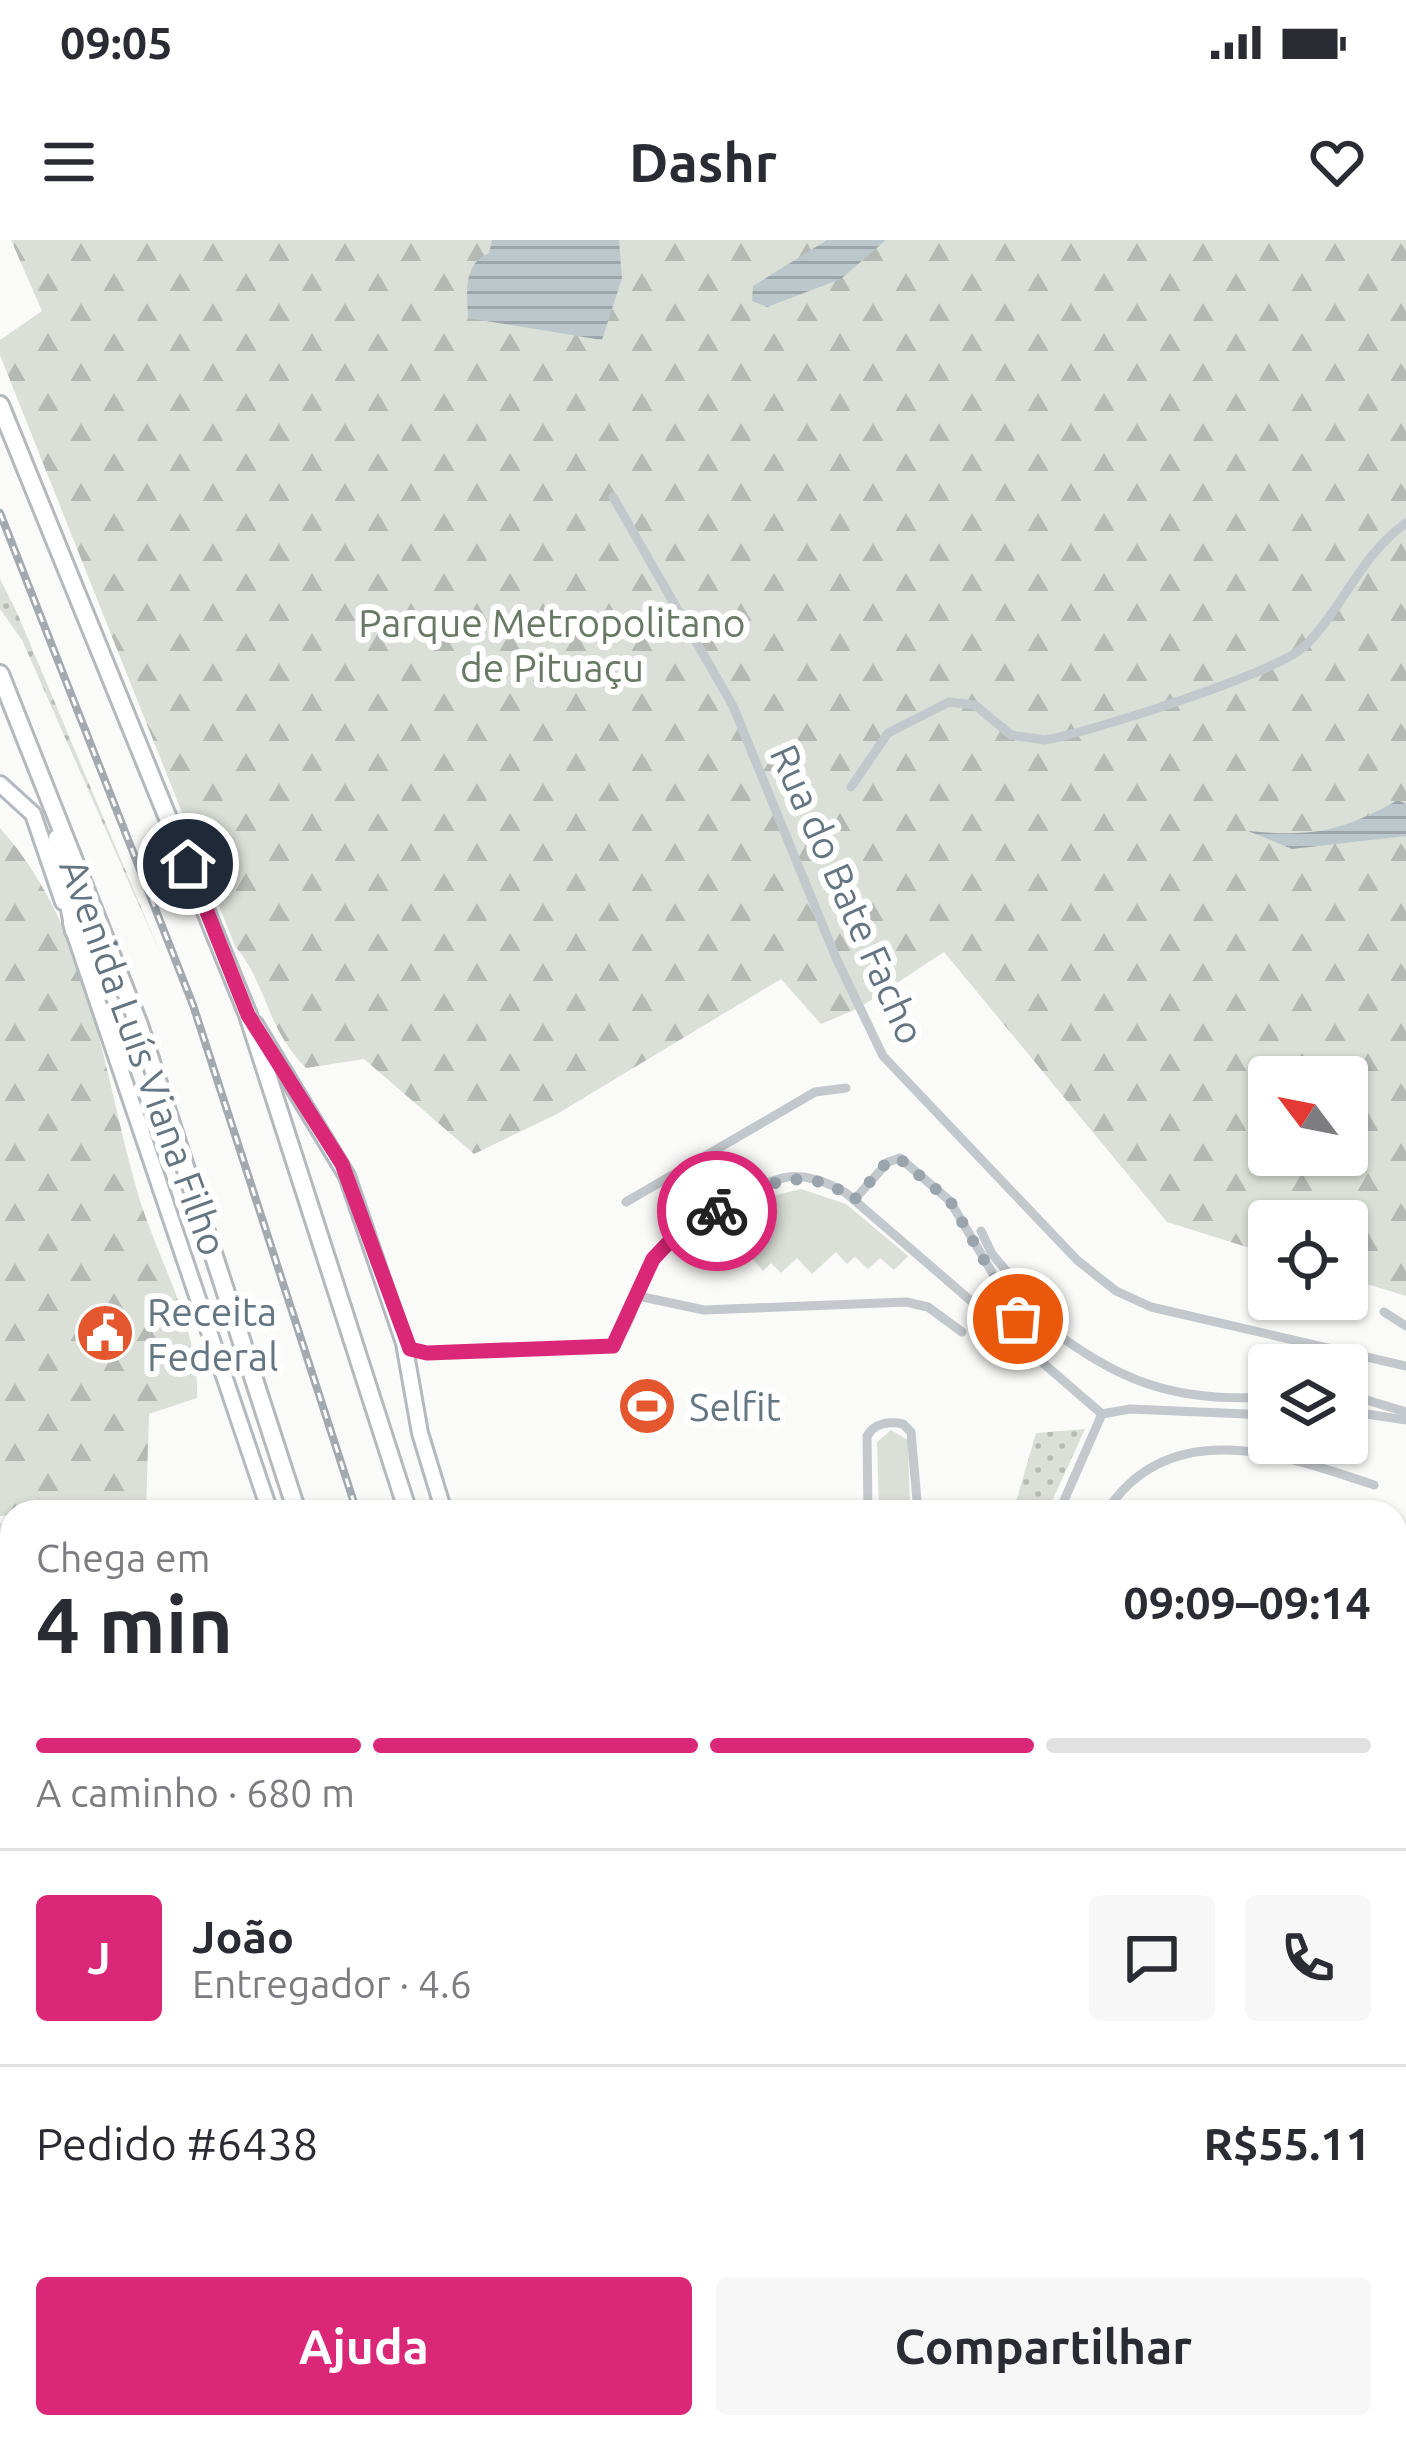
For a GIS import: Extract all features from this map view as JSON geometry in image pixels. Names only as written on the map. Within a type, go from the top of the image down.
[{"type":"highway","points":[[0,405],[248,1015],[404,1500]]},
{"type":"highway","name":"Avenida Luís Viana Filho","points":[[0,674],[146,1045],[293,1500]]},
{"type":"highway","points":[[49,796],[74,931]]},
{"type":"main road","name":"Avenida Luís Viana Filho","points":[[0,784],[32,814],[266,1500]]},
{"type":"main road","points":[[248,1015],[342,1164],[404,1343],[442,1500]]},
{"type":"street","name":"Rua do Bate Facho","points":[[613,497],[733,706],[836,958],[883,1056],[1077,1260],[1116,1292],[1151,1307],[1406,1366]]},
{"type":"street","points":[[851,787],[888,733],[949,702],[975,705],[1011,735],[1045,740],[1276,667],[1309,641],[1358,569],[1406,523]]},
{"type":"street","points":[[626,1202],[814,1092],[846,1088]]},
{"type":"street","points":[[714,1152],[740,1198]]},
{"type":"street","points":[[854,1200],[887,1162],[900,1159],[950,1201],[1020,1323],[1044,1324],[1078,1353],[1130,1382],[1248,1397]]},
{"type":"street","points":[[404,1343],[427,1353],[609,1347],[620,1337],[662,1248],[740,1198],[782,1178],[802,1177],[854,1200],[1102,1414],[1142,1410],[1248,1416]]},
{"type":"street","points":[[981,1231],[992,1254],[1043,1314],[1044,1324]]},
{"type":"street","points":[[638,1296],[704,1310],[906,1302],[928,1307],[962,1332]]},
{"type":"street","points":[[1384,1312],[1406,1327]]},
{"type":"street","points":[[409,1371],[427,1353]]},
{"type":"street","points":[[1228,1398],[1228,1417]]},
{"type":"street","points":[[1368,1402],[1406,1416]]},
{"type":"street","points":[[1368,1413],[1406,1416]]},
{"type":"street","points":[[1064,1500],[1102,1414]]},
{"type":"street","points":[[868,1500],[867,1436],[876,1425],[898,1423],[907,1427],[914,1443],[917,1500]]},
{"type":"street","points":[[1117,1500],[1149,1466],[1203,1448],[1288,1459],[1374,1485]]},
{"type":"street","points":[[0,2357],[0,2368]]},
{"type":"green space","name":"Parque Metropolitano de Pituaçu","points":[[11,240],[1406,240],[1406,1296],[1368,1284],[1368,1200],[1248,1200],[1248,1247],[1167,1222],[944,952],[859,1008],[821,1024],[781,979],[557,1114],[474,1154],[364,1059],[306,1068],[282,1037],[255,976],[235,946],[0,355],[0,340],[42,311]]},
{"type":"green space","points":[[0,579],[161,955],[22,640],[0,609]]},
{"type":"green space","points":[[0,828],[30,867],[73,952],[136,1187],[184,1318],[197,1398],[149,1414],[146,1500],[0,1500]]},
{"type":"green space","points":[[801,1189],[846,1204],[908,1256],[894,1270],[880,1258],[868,1269],[855,1257],[847,1264],[836,1252],[812,1274],[797,1258],[781,1273],[771,1263],[763,1271],[724,1226],[772,1196]]},
{"type":"green space","points":[[1085,1429],[1052,1500],[1016,1500],[1036,1433]]},
{"type":"green space","points":[[891,1430],[908,1440],[910,1500],[879,1500],[877,1442]]},
{"type":"shaded area","points":[[492,240],[619,240],[622,278],[602,340],[468,318],[471,271],[489,253]]},
{"type":"shaded area","points":[[827,240],[886,240],[841,279],[767,307],[752,301],[753,286]]},
{"type":"shaded area","points":[[1398,800],[1406,804],[1406,836],[1292,849],[1248,831],[1326,830]]},
{"type":"railway","points":[[0,513],[193,1005],[353,1500]]},
{"type":"way so far","points":[[717,1211],[782,1178],[822,1181],[854,1200],[896,1157],[960,1214],[970,1242],[988,1260],[1018,1319]]},
{"type":"place","name":"Receita Federal","points":[[105,1333]]},
{"type":"place","name":"Selfit","points":[[647,1406]]},
{"type":"route","points":[[188,864],[248,1015],[342,1164],[404,1343],[414,1352],[613,1346],[653,1259],[673,1238],[717,1211]]}]
